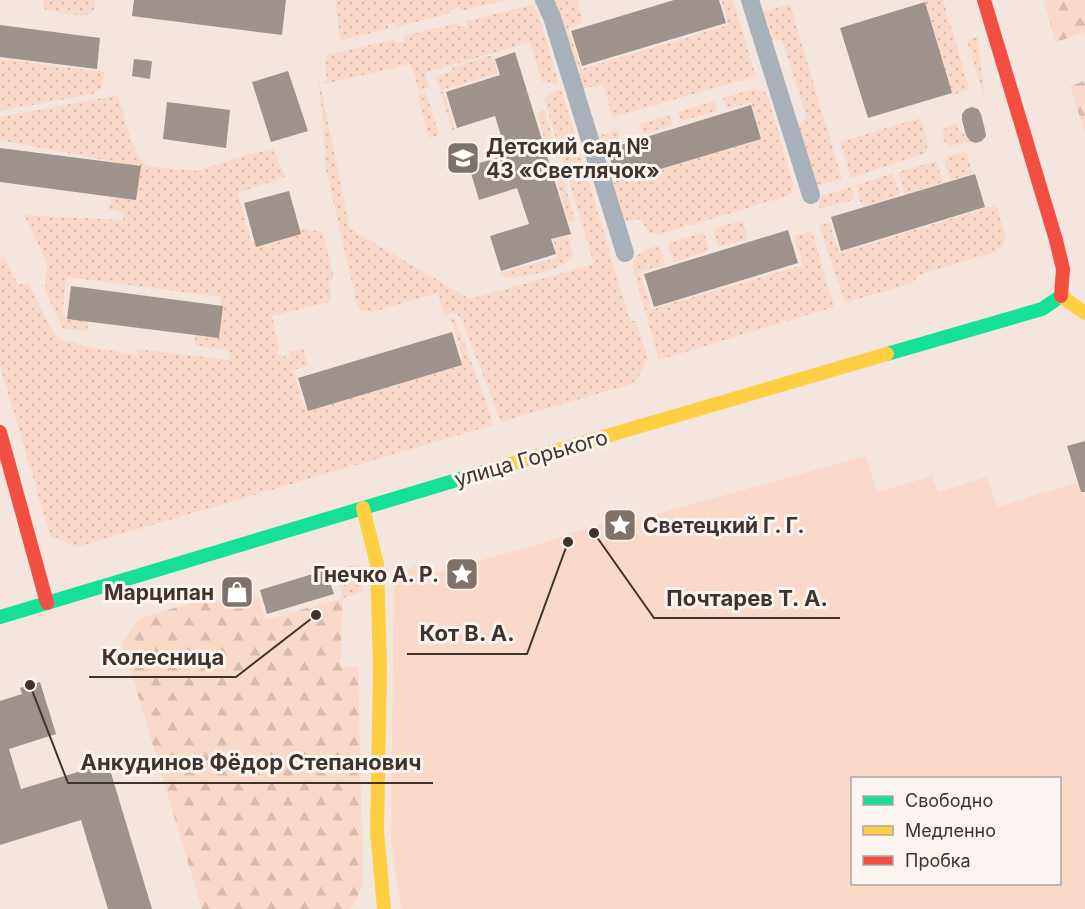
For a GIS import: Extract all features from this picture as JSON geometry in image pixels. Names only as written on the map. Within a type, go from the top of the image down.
[{"type":"main road","points":[[984,0],[1063,269],[1060,296],[1085,313]]},
{"type":"main road","name":"улица Горького","points":[[0,617],[1042,309],[1060,296]]},
{"type":"main road","points":[[0,432],[46,603]]},
{"type":"main road","points":[[363,508],[376,554],[380,669],[377,831],[384,909]]},
{"type":"street","points":[[544,0],[552,17],[625,253]]},
{"type":"street","points":[[750,0],[811,195]]},
{"type":"green space","points":[[44,0],[95,0],[95,8],[91,13],[83,16],[46,10],[43,6]]},
{"type":"green space","points":[[335,0],[505,0],[460,11],[459,7],[451,9],[451,13],[397,27],[395,23],[388,24],[388,29],[342,40]]},
{"type":"green space","points":[[552,0],[577,0],[583,23],[568,28],[582,69],[728,25],[721,0],[733,0],[756,76],[613,117],[603,84],[582,89]]},
{"type":"green space","points":[[923,0],[943,0],[968,90],[952,95]]},
{"type":"green space","points":[[1043,0],[1085,0],[1085,32],[1056,42]]},
{"type":"green space","points":[[790,4],[842,179],[816,186],[797,124],[807,118],[782,40],[773,41],[767,37],[772,36],[766,17],[762,18],[760,13]]},
{"type":"green space","points":[[532,5],[538,13],[559,84],[542,82],[530,42],[425,73],[429,88],[419,91],[411,64],[324,84],[323,82],[327,81],[325,58],[327,55],[395,39],[396,43],[404,41],[403,36],[458,23],[459,27],[467,25],[466,21]]},
{"type":"green space","points":[[977,37],[985,97],[967,40]]},
{"type":"green space","points":[[492,55],[498,73],[443,90],[455,129],[452,130],[436,76],[453,71],[452,67]]},
{"type":"green space","points":[[0,59],[105,72],[101,88],[93,94],[0,111]]},
{"type":"green space","points":[[318,75],[350,229],[470,299],[594,264],[544,99],[561,89],[630,321],[636,321],[648,358],[635,383],[501,422],[461,318],[455,313],[444,315],[438,293],[372,312],[361,311],[357,305],[325,164]]},
{"type":"green space","points":[[1085,81],[1085,133],[1070,86]]},
{"type":"green space","points":[[753,89],[764,91],[768,97],[793,184],[792,193],[658,235],[649,233],[641,219],[623,222],[595,139],[618,130],[620,139],[603,145],[615,183],[762,139],[751,102],[727,109],[723,98]]},
{"type":"green space","points":[[426,92],[439,135],[429,138],[417,95]]},
{"type":"green space","points":[[118,95],[133,143],[147,166],[196,171],[273,149],[285,177],[238,193],[251,243],[302,229],[323,232],[334,278],[328,282],[331,295],[329,302],[272,316],[279,347],[277,353],[288,358],[290,352],[303,348],[308,366],[293,370],[304,407],[463,358],[452,321],[447,322],[446,320],[454,318],[486,400],[493,425],[77,547],[54,537],[51,538],[0,366],[0,258],[4,256],[18,285],[28,283],[54,334],[61,340],[137,355],[137,349],[229,360],[229,350],[195,346],[195,333],[217,336],[221,297],[67,277],[62,316],[89,320],[87,331],[63,329],[45,290],[47,263],[24,215],[123,220],[123,213],[109,209],[111,195],[141,167],[0,140],[0,117]]},
{"type":"green space","points":[[714,101],[717,111],[681,121],[678,112]]},
{"type":"green space","points":[[545,111],[556,150],[548,152],[537,113]]},
{"type":"green space","points":[[669,115],[673,125],[643,134],[640,124]]},
{"type":"green space","points":[[920,118],[928,143],[926,153],[851,178],[840,142]]},
{"type":"green space","points":[[957,123],[959,131],[966,134],[969,142],[950,146],[945,142],[943,133],[946,127]]},
{"type":"green space","points":[[966,151],[973,173],[950,180],[944,158]]},
{"type":"green space","points":[[558,161],[575,220],[569,222],[551,163]]},
{"type":"green space","points":[[936,161],[943,182],[905,194],[898,172]]},
{"type":"green space","points":[[893,173],[900,195],[862,207],[856,185]]},
{"type":"green space","points":[[851,187],[855,199],[820,209],[818,202],[822,196]]},
{"type":"green space","points":[[993,206],[997,208],[1004,231],[1004,241],[998,251],[919,275],[912,283],[845,303],[819,225],[829,222],[839,253]]},
{"type":"green space","points":[[743,220],[748,239],[718,247],[713,229]]},
{"type":"green space","points":[[812,231],[834,307],[659,360],[633,268],[638,255],[659,245],[665,264],[640,273],[652,309],[803,265],[794,236]]},
{"type":"green space","points":[[704,232],[709,251],[673,262],[668,243]]},
{"type":"green space","points":[[568,236],[573,256],[560,266],[544,272],[511,278],[506,278],[501,273],[558,257],[553,240]]},
{"type":"green space","points":[[866,456],[877,492],[932,476],[938,492],[987,477],[997,507],[1085,480],[1085,909],[401,909],[391,841],[394,574],[424,563],[437,573],[539,544],[627,515],[638,519]]},
{"type":"green space","points":[[359,564],[362,569],[362,592],[343,598],[336,570]]},
{"type":"green space","points":[[258,598],[265,620],[343,598],[340,666],[358,667],[363,883],[350,909],[202,909],[122,642],[140,618],[191,603]]},
{"type":"building","points":[[134,0],[286,0],[282,35],[132,16]]},
{"type":"building","points":[[674,0],[719,0],[726,23],[582,66],[571,31]]},
{"type":"building","points":[[925,2],[952,93],[868,118],[840,28]]},
{"type":"building","points":[[0,25],[100,38],[97,69],[0,57]]},
{"type":"building","points":[[515,52],[571,234],[551,239],[556,254],[501,271],[490,236],[529,224],[517,188],[479,200],[469,166],[507,155],[495,116],[457,128],[446,92],[500,75],[495,59]]},
{"type":"building","points":[[134,59],[152,61],[150,79],[132,76]]},
{"type":"building","points":[[288,71],[308,131],[271,142],[252,82]]},
{"type":"building","points":[[167,102],[230,110],[226,148],[163,139]]},
{"type":"building","points":[[751,105],[761,139],[617,182],[607,149]]},
{"type":"building","points":[[972,107],[978,109],[981,114],[986,136],[982,141],[976,143],[970,141],[966,135],[962,120],[962,114],[966,109]]},
{"type":"building","points":[[0,148],[141,166],[136,200],[0,182]]},
{"type":"building","points":[[975,174],[985,207],[841,251],[831,217]]},
{"type":"building","points":[[289,191],[301,234],[256,247],[244,203]]},
{"type":"building","points":[[788,230],[798,263],[654,307],[644,274]]},
{"type":"building","points":[[71,286],[223,306],[219,338],[67,319]]},
{"type":"building","points":[[452,332],[462,365],[308,411],[298,378]]},
{"type":"building","points":[[1085,441],[1085,492],[1081,492],[1067,446]]},
{"type":"building","points":[[326,570],[334,594],[267,614],[260,590]]},
{"type":"building","points":[[40,682],[56,734],[9,749],[21,789],[108,763],[152,909],[108,909],[81,820],[0,845],[0,701],[22,694],[20,688]]},
{"type":"traffic: fast","points":[[887,354],[1042,309],[1061,296]]},
{"type":"traffic: fast","points":[[0,617],[490,470]]},
{"type":"traffic: slow","points":[[1061,296],[1085,313]]},
{"type":"traffic: slow","points":[[490,470],[887,354]]},
{"type":"traffic: slow","points":[[363,508],[377,564],[380,669],[377,831],[384,909]]},
{"type":"traffic: jam","points":[[984,0],[1056,240],[1063,269],[1061,296]]},
{"type":"traffic: jam","points":[[0,432],[47,603]]},
{"type":"place","name":"Детский сад № 43 «Светлячок»","points":[[463,158]]},
{"type":"place","name":"Светецкий Г. Г.","points":[[620,525]]},
{"type":"place","name":"Почтарев Т. А.","points":[[594,533]]},
{"type":"place","name":"Кот В. А.","points":[[568,542]]},
{"type":"place","name":"Гнечко А. Р.","points":[[462,574]]},
{"type":"place","name":"Марципан","points":[[237,592]]},
{"type":"place","name":"Колесница","points":[[316,615]]},
{"type":"place","name":"Анкудинов Фёдор Степанович","points":[[30,685]]}]
